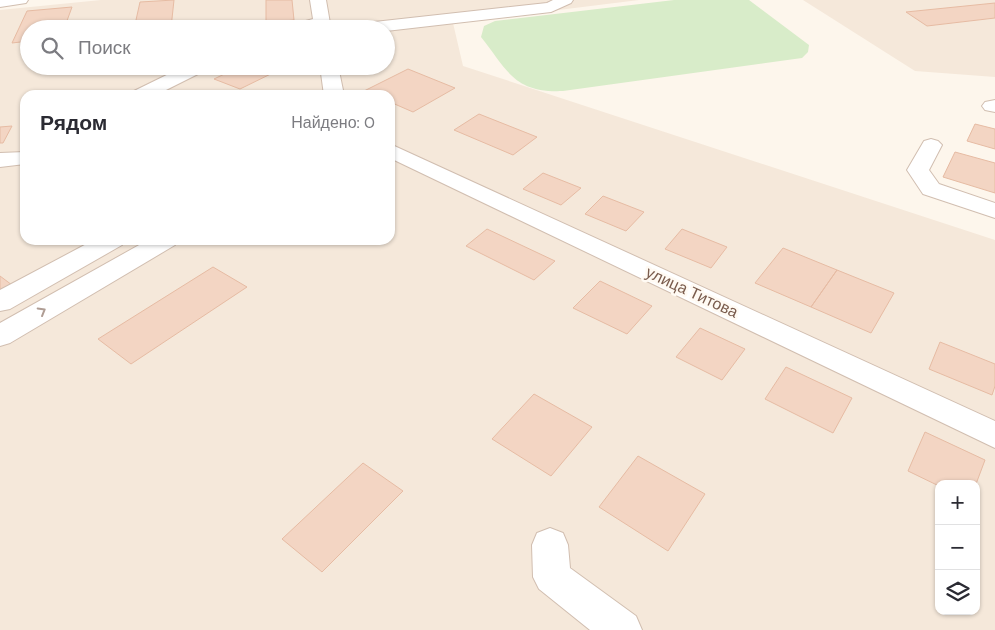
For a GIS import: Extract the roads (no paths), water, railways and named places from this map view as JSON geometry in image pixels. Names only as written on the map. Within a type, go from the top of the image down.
[{"type":"street","points":[[0,2],[20,0]]},
{"type":"street","points":[[318,0],[321,20]]},
{"type":"street","points":[[395,25],[551,7],[565,0]]},
{"type":"street","points":[[151,90],[182,75]]},
{"type":"street","points":[[331,75],[333,90]]},
{"type":"street","points":[[932,145],[918,170],[931,189],[995,211]]},
{"type":"street","name":"улица Титова","points":[[395,152],[995,435]]},
{"type":"street","points":[[0,160],[20,158]]},
{"type":"street","points":[[0,302],[104,245]]},
{"type":"street","points":[[0,336],[157,245]]},
{"type":"street","points":[[550,545],[552,577],[622,630]]}]
